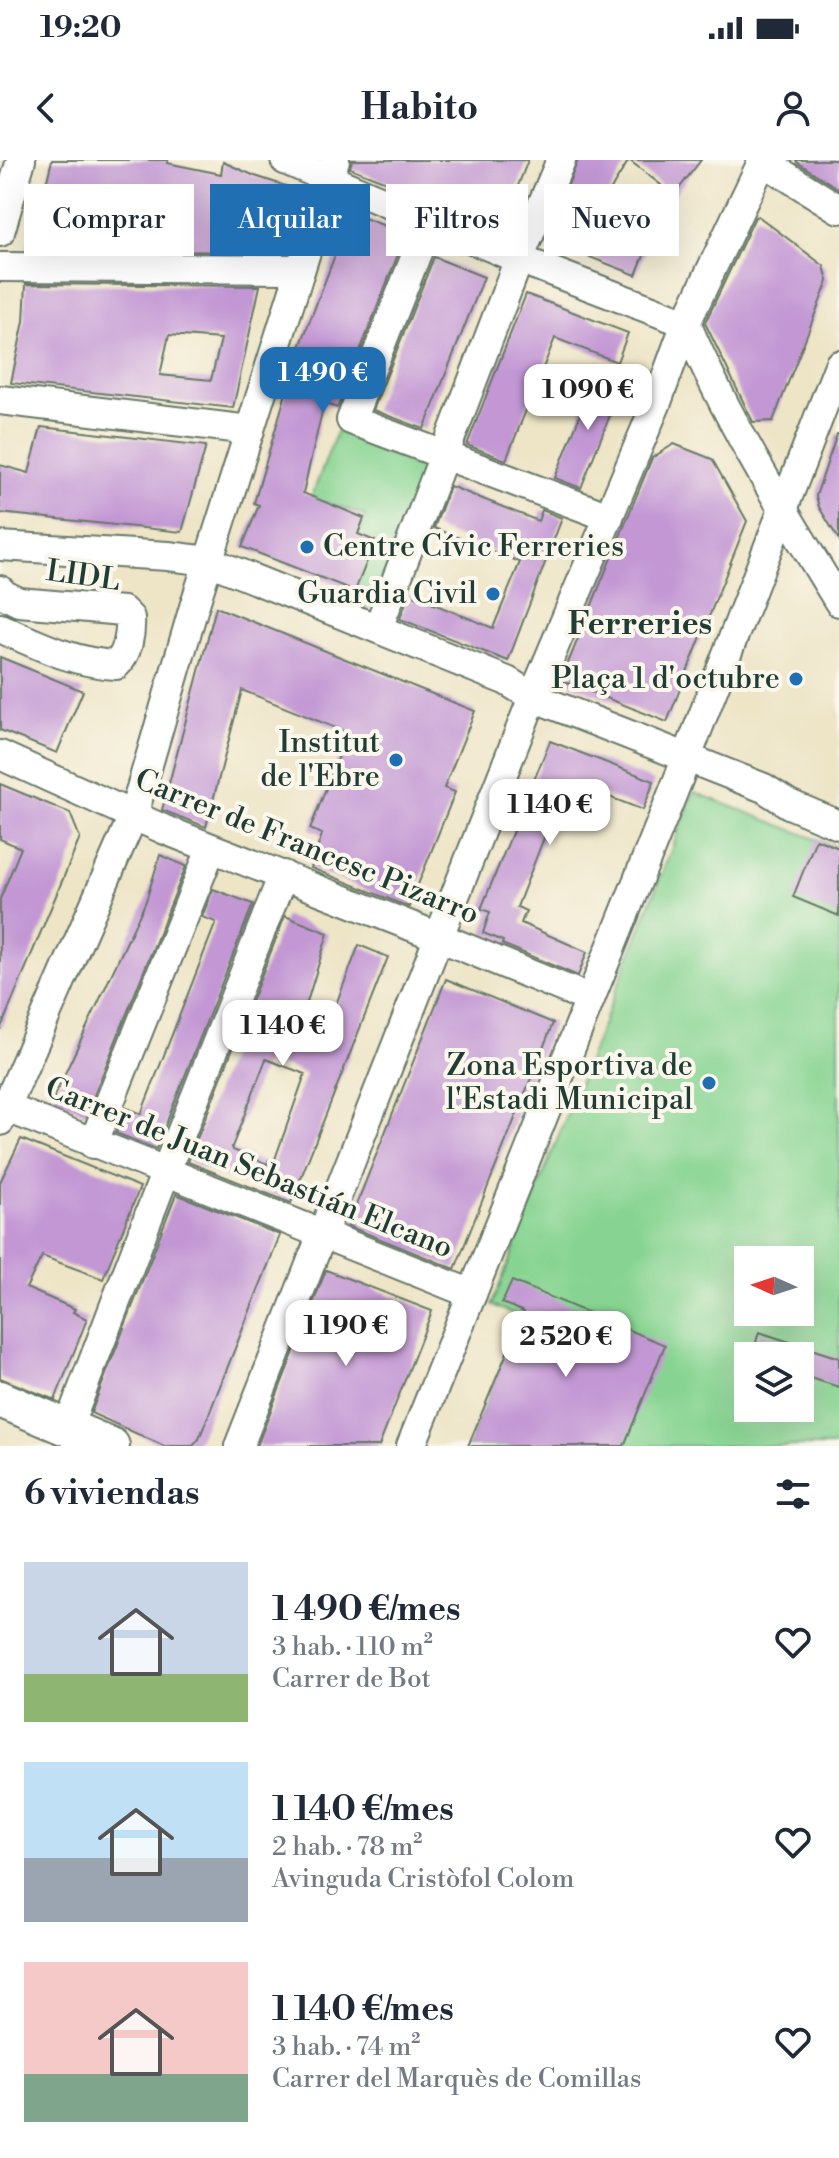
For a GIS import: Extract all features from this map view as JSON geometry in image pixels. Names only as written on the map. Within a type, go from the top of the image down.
[{"type":"main road","points":[[0,1399],[111,1446]]},
{"type":"street","points":[[0,232],[21,160]]},
{"type":"street","points":[[285,160],[332,169],[386,197]]},
{"type":"street","points":[[378,628],[519,259],[561,160]]},
{"type":"street","points":[[239,1446],[533,697],[686,323],[762,160],[839,209]]},
{"type":"street","points":[[2,1111],[133,816],[332,169]]},
{"type":"street","points":[[416,256],[351,420],[609,517]]},
{"type":"street","points":[[512,256],[686,323],[707,372],[839,602]]},
{"type":"street","points":[[0,267],[300,269]]},
{"type":"street","points":[[411,1446],[839,365]]},
{"type":"street","points":[[0,400],[250,430]]},
{"type":"street","points":[[0,546],[209,561],[507,681],[533,697],[764,788],[839,812]]},
{"type":"street","name":"LIDL","points":[[0,590],[19,602],[123,611],[130,618],[130,627],[123,659],[116,665],[93,664],[70,658],[0,628]]},
{"type":"street","name":"Carrer de Francesc Pizarro","points":[[0,755],[211,849],[590,999]]},
{"type":"street","points":[[764,788],[789,804],[839,825]]},
{"type":"street","points":[[93,1144],[211,849]]},
{"type":"street","points":[[68,1427],[283,875]]},
{"type":"street","name":"Carrer de Juan Sebastián Elcano","points":[[2,1111],[166,1171],[472,1294]]},
{"type":"green space","points":[[340,423],[434,462],[374,605],[362,609],[347,606],[371,548],[355,541],[365,515],[311,498]]},
{"type":"green space","name":"Zona Esportiva de l'Estadi Municipal","points":[[694,792],[839,848],[839,1446],[468,1446],[522,1317],[492,1305]]},
{"type":"building","points":[[52,160],[168,160],[167,163],[221,174],[223,162],[280,184],[210,184],[210,252],[194,251],[194,184],[46,184]]},
{"type":"building","points":[[352,160],[528,160],[519,184],[391,184],[350,168]]},
{"type":"building","points":[[578,160],[629,160],[614,184],[568,184]]},
{"type":"building","points":[[629,160],[701,160],[679,188],[679,184],[660,184]]},
{"type":"building","points":[[839,160],[839,189],[797,162]]},
{"type":"building","points":[[758,216],[824,266],[828,281],[773,421],[753,422],[705,323]]},
{"type":"building","points":[[370,220],[386,226],[386,256],[397,256],[339,404],[337,408],[324,403],[303,493],[364,518],[358,534],[375,541],[355,591],[242,547],[259,505],[254,503],[298,352],[335,256],[370,256]]},
{"type":"building","points":[[587,256],[644,256],[636,275]]},
{"type":"building","points":[[434,257],[484,277],[424,429],[373,410]]},
{"type":"building","points":[[26,284],[260,286],[233,408],[11,383],[24,321]],"holes":[[[169,335],[221,339],[211,380],[160,375]]]},
{"type":"building","points":[[526,294],[628,333],[617,362],[555,338],[506,460],[467,445]]},
{"type":"building","points":[[596,375],[622,385],[581,488],[555,478]]},
{"type":"building","points":[[41,427],[206,446],[182,532],[0,513],[0,465],[29,473]]},
{"type":"building","points":[[837,434],[839,540],[819,507],[816,496]]},
{"type":"building","points":[[674,444],[712,459],[747,521],[667,722],[561,680],[652,458]]},
{"type":"building","points":[[450,486],[538,521],[542,510],[562,518],[508,661],[400,619],[409,594],[493,628],[520,562],[434,528]]},
{"type":"building","name":"Institut de l'Ebre","points":[[216,607],[475,711],[444,788],[455,792],[409,907],[311,868],[322,834],[310,829],[348,733],[242,690],[206,827],[162,810]]},
{"type":"building","points":[[0,657],[83,691],[57,753],[0,730]]},
{"type":"building","points":[[550,741],[654,781],[643,810],[576,784],[571,798],[561,794],[517,907],[526,911],[521,923],[587,952],[578,976],[483,933],[490,912],[481,909]]},
{"type":"building","points":[[0,784],[70,813],[80,838],[0,1030],[0,899],[21,848],[0,839]]},
{"type":"building","points":[[816,839],[839,848],[839,916],[793,897]]},
{"type":"building","points":[[160,855],[186,866],[87,1113],[53,1099],[146,901]]},
{"type":"building","points":[[213,889],[253,904],[156,1149],[116,1133],[126,1108],[141,1114],[216,922],[202,917]]},
{"type":"building","points":[[285,916],[328,933],[297,1035],[321,1043],[359,945],[388,957],[291,1203],[188,1162]],"holes":[[[266,1059],[305,1074],[274,1162],[269,1160],[267,1164],[233,1150]]]},
{"type":"building","points":[[446,979],[553,1023],[455,1269],[348,1226]]},
{"type":"building","points":[[21,1139],[140,1187],[103,1279],[42,1256],[26,1288],[75,1309],[73,1312],[87,1319],[55,1400],[0,1378],[0,1182]]},
{"type":"building","points":[[176,1194],[280,1235],[199,1439],[193,1446],[164,1446],[91,1413]]},
{"type":"building","points":[[326,1270],[432,1311],[379,1446],[257,1446]]},
{"type":"building","points":[[512,1281],[665,1345],[624,1446],[468,1446],[524,1312],[502,1303]]},
{"type":"building","points":[[759,1332],[790,1342],[756,1342]]},
{"type":"building","points":[[814,1350],[839,1358],[839,1387],[814,1379]]},
{"type":"place","name":"Centre Cívic Ferreries","points":[[307,547]]},
{"type":"place","name":"Guardia Civil","points":[[493,594]]},
{"type":"place","name":"Plaça 1 d'octubre","points":[[796,679]]},
{"type":"place","name":"Institut de l'Ebre","points":[[396,760]]},
{"type":"place","name":"Zona Esportiva de l'Estadi Municipal","points":[[709,1083]]},
{"type":"district","name":"Ferreries","points":[[640,624]]}]
